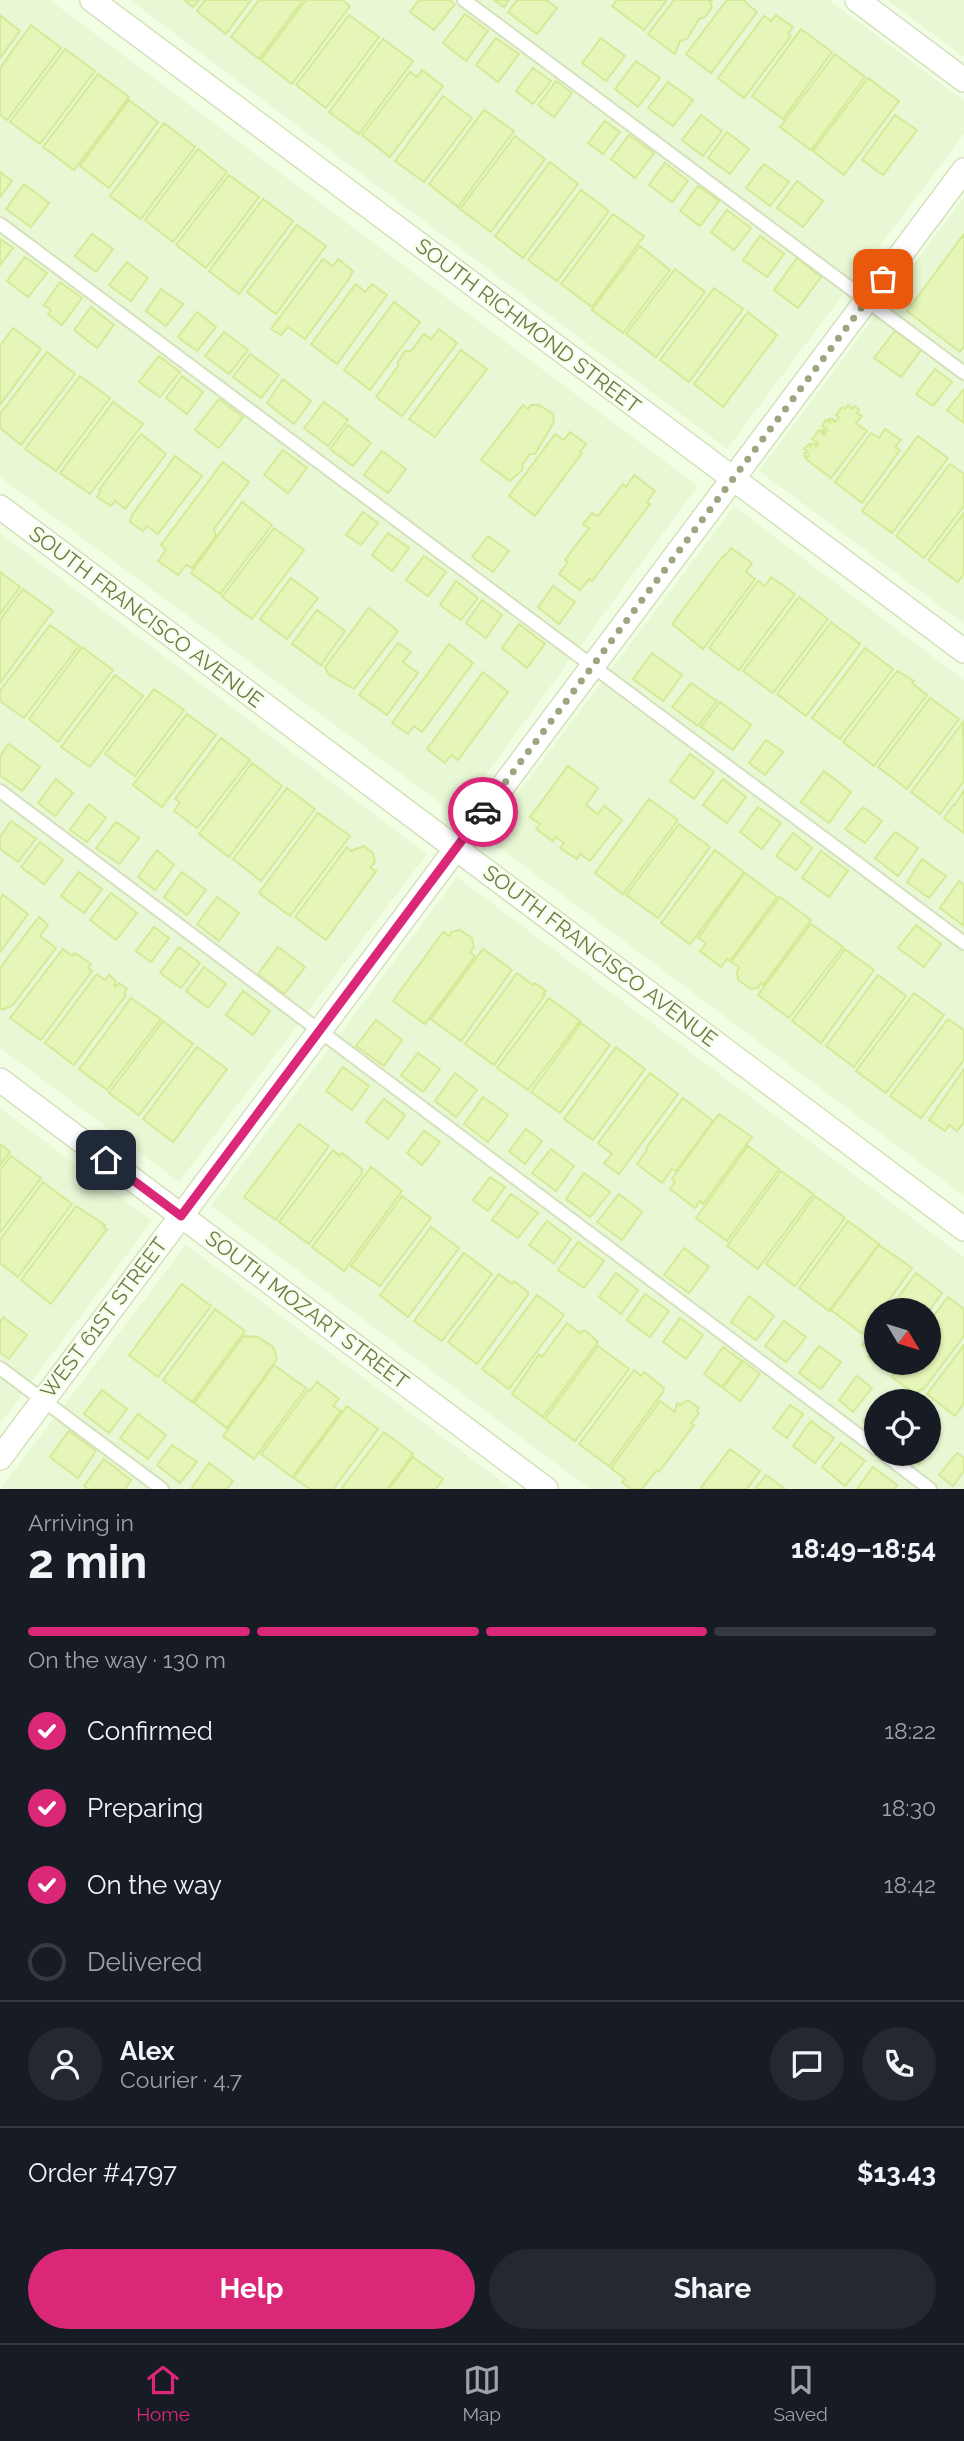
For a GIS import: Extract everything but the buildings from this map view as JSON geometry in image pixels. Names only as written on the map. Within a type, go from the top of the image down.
[{"type":"street","name":"SOUTH RICHMOND STREET","points":[[92,0],[964,651]]},
{"type":"street","points":[[857,0],[964,80]]},
{"type":"street","name":"WEST 61ST STREET","points":[[0,1458],[964,170]]},
{"type":"street","name":"SOUTH FRANCISCO AVENUE","points":[[0,508],[964,1229]]},
{"type":"street","name":"SOUTH MOZART STREET","points":[[0,1080],[546,1489]]},
{"type":"lane","points":[[464,0],[964,373]]},
{"type":"lane","points":[[0,225],[964,943]]},
{"type":"lane","points":[[0,791],[864,1439]]},
{"type":"lane","points":[[0,1368],[162,1489]]},
{"type":"lane","points":[[900,1466],[930,1489]]},
{"type":"shaded area","points":[[0,0],[50,0],[698,486],[456,815],[0,477]]},
{"type":"shaded area","points":[[130,0],[829,0],[964,101],[964,134],[727,449]]},
{"type":"shaded area","points":[[887,0],[964,0],[964,57]]},
{"type":"shaded area","points":[[964,197],[964,624],[759,471]]},
{"type":"shaded area","points":[[734,506],[964,680],[964,1196],[485,837]]},
{"type":"shaded area","points":[[0,533],[427,854],[179,1182],[0,1048]]},
{"type":"shaded area","points":[[457,877],[964,1257],[964,1489],[590,1489],[211,1206]]},
{"type":"shaded area","points":[[0,1108],[152,1221],[0,1424]]},
{"type":"shaded area","points":[[186,1245],[512,1489],[0,1489]]},
{"type":"way so far","points":[[483,812],[883,279]]},
{"type":"route","points":[[106,1160],[181,1216],[483,812]]}]
